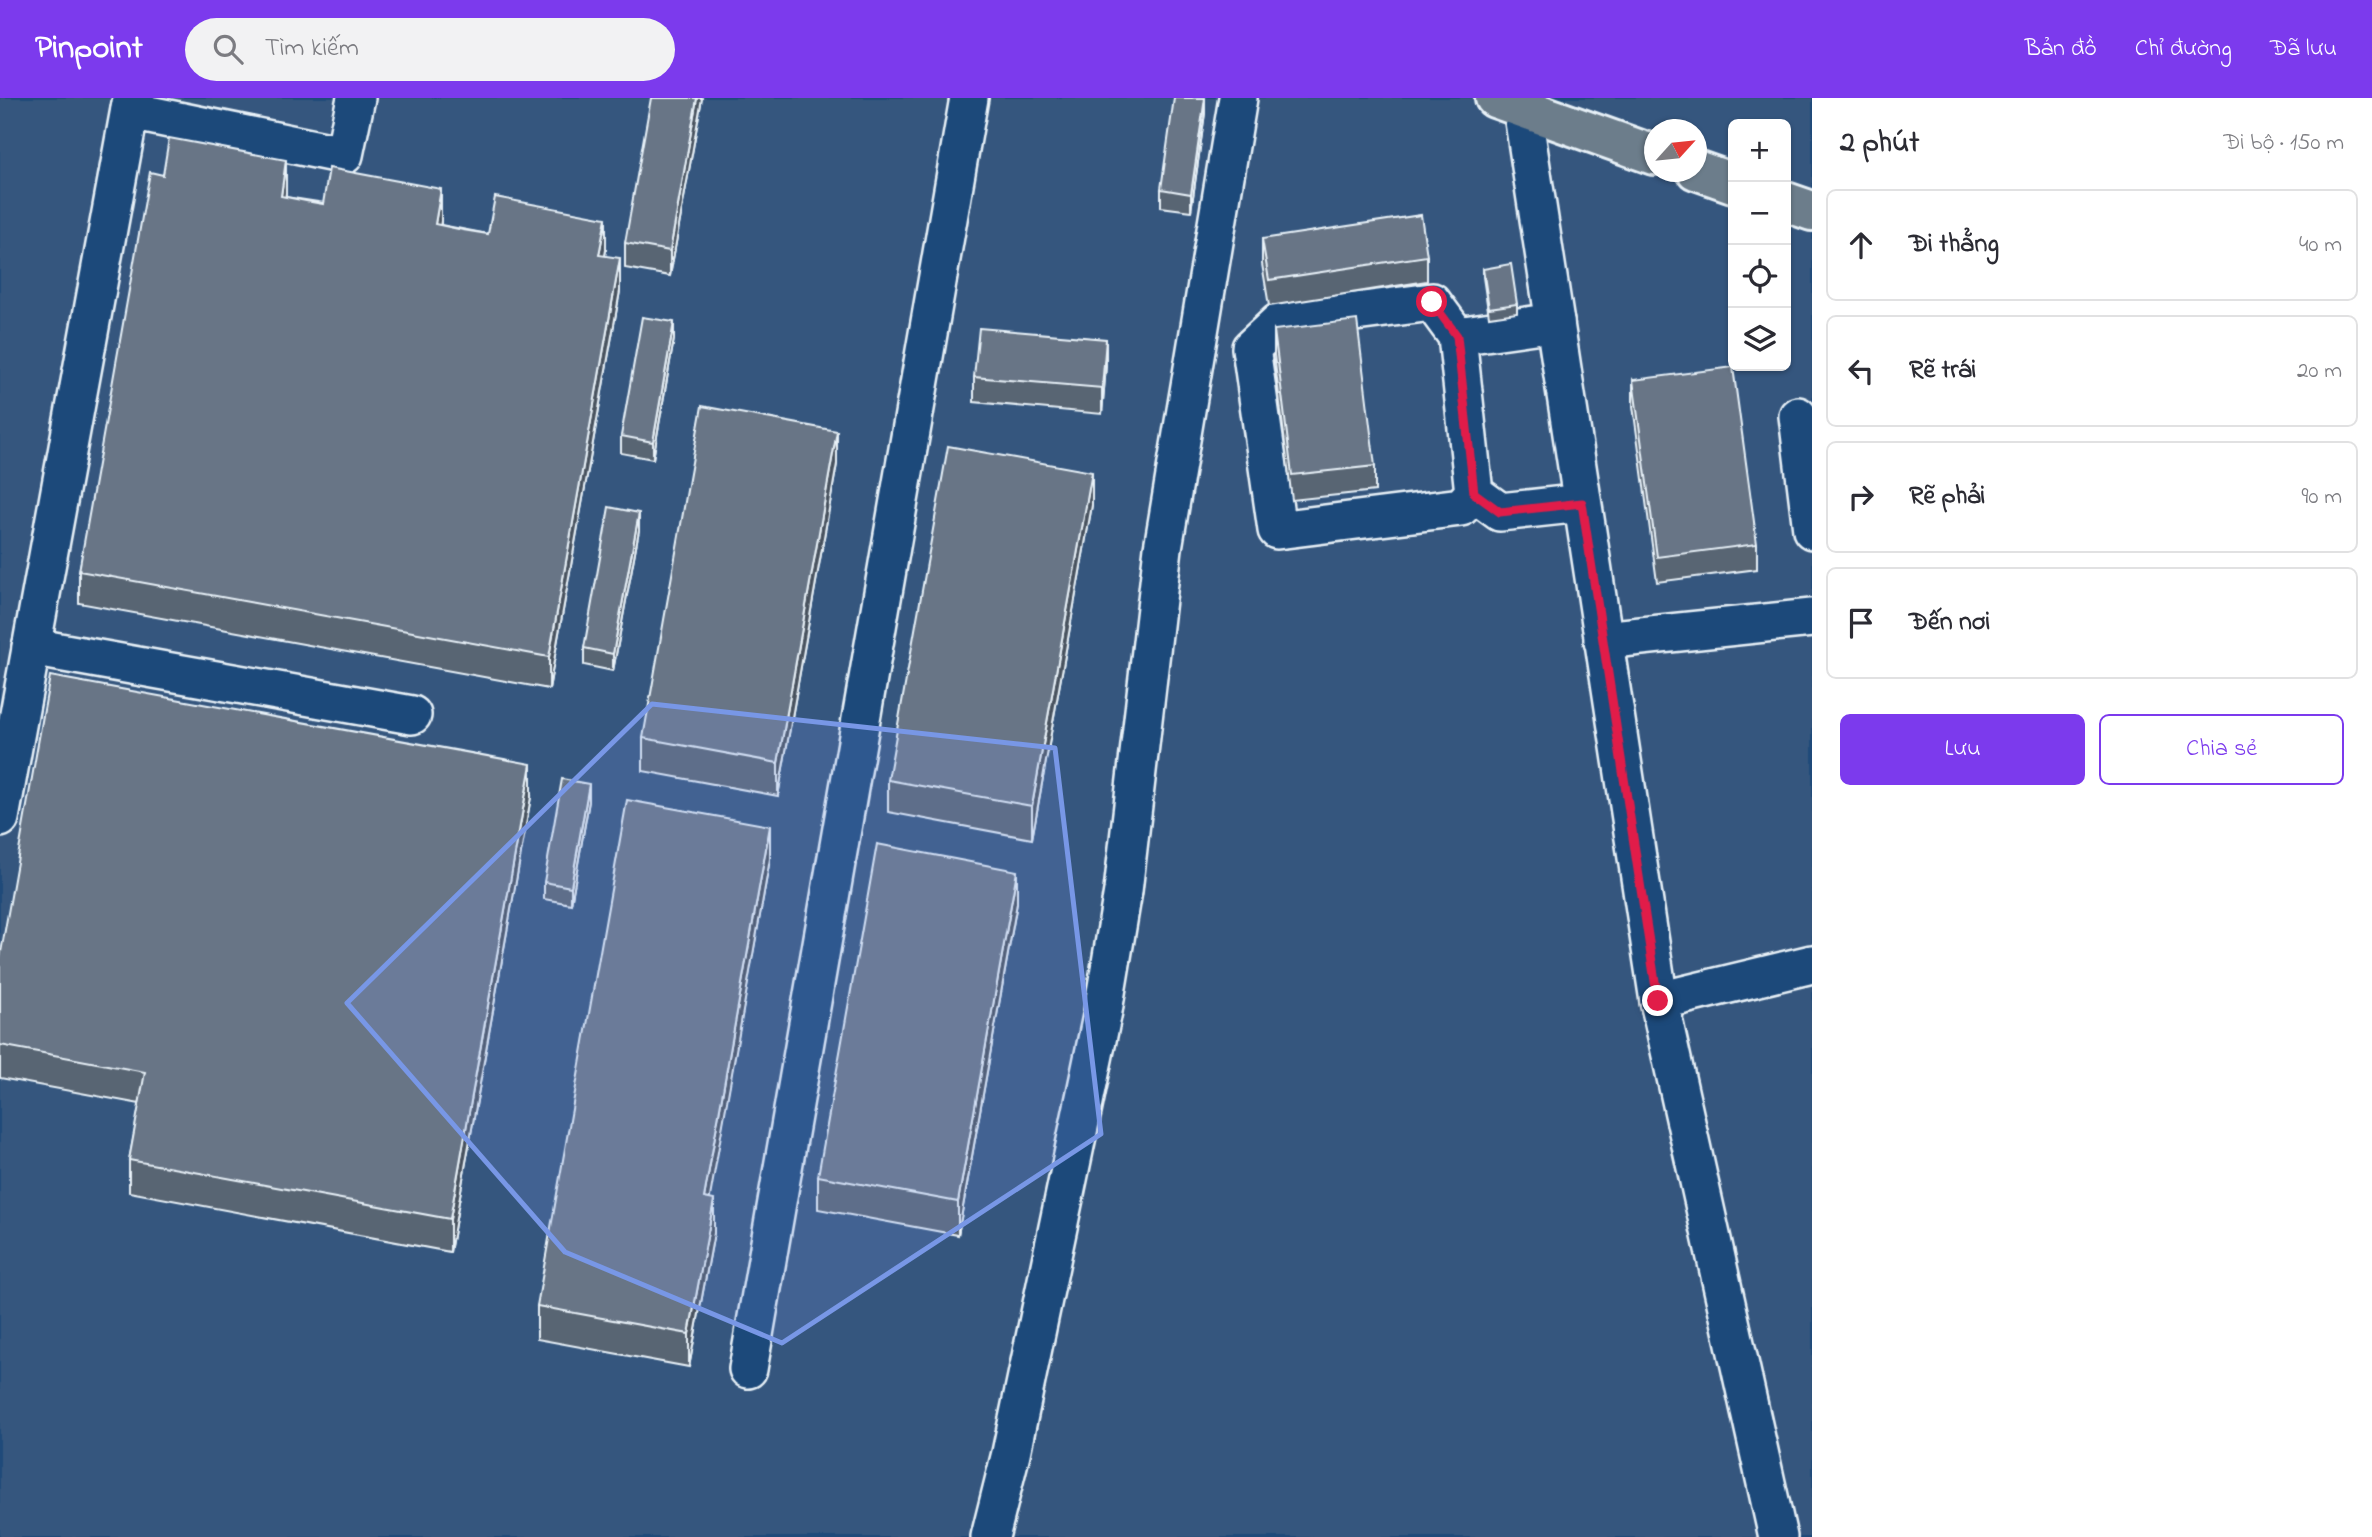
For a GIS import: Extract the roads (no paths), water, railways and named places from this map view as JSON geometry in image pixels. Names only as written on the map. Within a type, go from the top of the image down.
[{"type":"main road","points":[[1504,101],[1644,151]]},
{"type":"main road","points":[[1707,174],[1730,182]]},
{"type":"main road","points":[[1791,204],[1812,211]]},
{"type":"street","points":[[0,818],[131,104],[344,155],[356,98]]},
{"type":"street","points":[[748,1369],[969,98]]},
{"type":"street","points":[[990,1537],[1011,1453],[1103,1011],[1123,891],[1163,548],[1238,98]]},
{"type":"street","points":[[1504,101],[1555,322],[1658,1001],[1778,1537]]},
{"type":"street","points":[[1474,493],[1461,507],[1278,530],[1251,348],[1279,321],[1432,302],[1457,336],[1474,493],[1500,512],[1582,503]]},
{"type":"street","points":[[1457,336],[1555,322]]},
{"type":"street","points":[[1798,416],[1812,530]]},
{"type":"street","points":[[1603,640],[1812,618]]},
{"type":"street","points":[[31,647],[412,715]]},
{"type":"street","points":[[1658,1001],[1812,964]]}]
